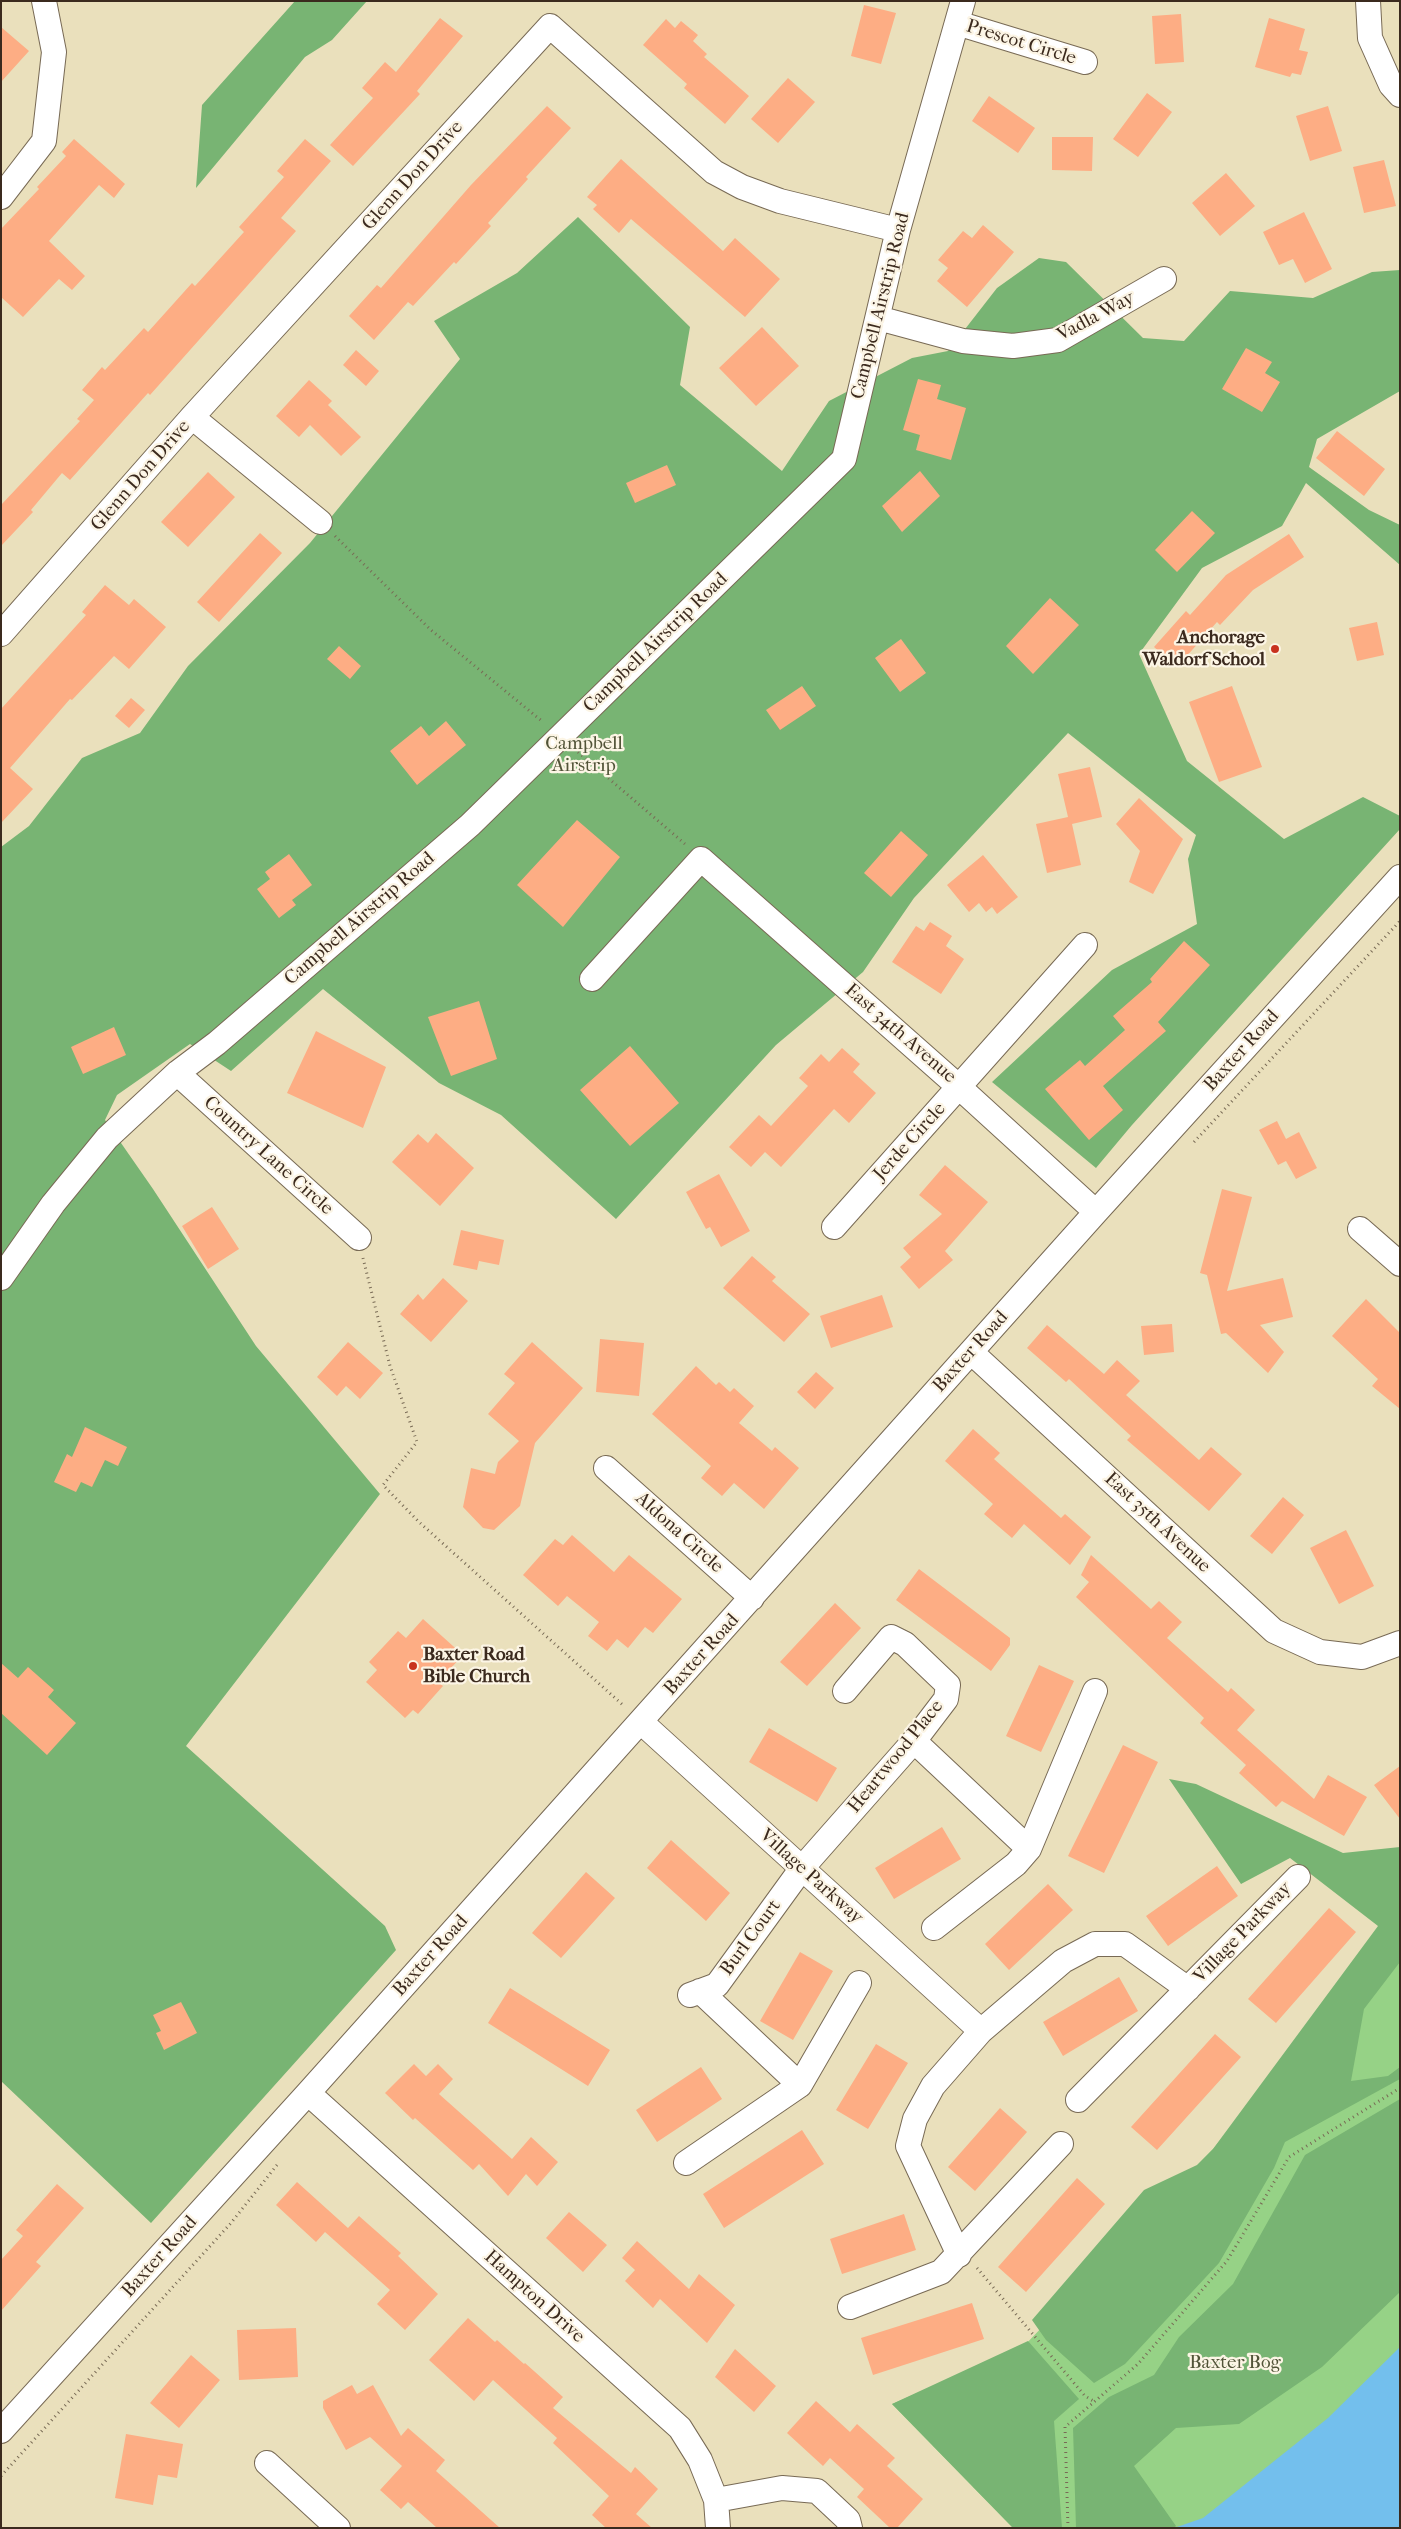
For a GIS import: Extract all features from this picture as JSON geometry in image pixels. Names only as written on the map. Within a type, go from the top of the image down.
[{"type":"street","points":[[1,197],[44,141],[54,52],[44,1]]},
{"type":"street","points":[[1368,1],[1370,38],[1391,85],[1400,95]]},
{"type":"street","name":"Prescot Circle","points":[[960,12],[1085,62]]},
{"type":"street","name":"Campbell Airstrip Road","points":[[1,1278],[53,1204],[107,1138],[176,1073],[217,1043],[470,825],[844,459],[898,230],[960,12]]},
{"type":"street","name":"Glenn Don Drive","points":[[1,634],[192,417],[550,26],[714,172],[742,187],[780,201],[898,230]]},
{"type":"street","name":"Vadla Way","points":[[878,318],[963,342],[1013,346],[1058,340],[1164,279]]},
{"type":"street","points":[[192,417],[320,522]]},
{"type":"street","points":[[592,979],[702,859]]},
{"type":"street","name":"East 34th Avenue","points":[[702,859],[959,1087],[1096,1212]]},
{"type":"street","name":"Baxter Road","points":[[1,2431],[308,2093],[1096,1212],[1400,877]]},
{"type":"street","name":"Jerde Circle","points":[[834,1227],[1086,945]]},
{"type":"street","name":"Country Lane Circle","points":[[176,1073],[358,1238]]},
{"type":"street","points":[[1360,1229],[1400,1264]]},
{"type":"street","name":"East 35th Avenue","points":[[971,1352],[1274,1631],[1320,1652],[1362,1657],[1400,1643]]},
{"type":"street","name":"Aldona Circle","points":[[606,1468],[752,1598]]},
{"type":"street","name":"Heartwood Place","points":[[802,1868],[914,1741],[946,1699],[948,1685],[905,1644],[891,1637],[845,1691]]},
{"type":"street","points":[[934,1928],[1016,1864],[1029,1850],[1096,1691]]},
{"type":"street","name":"Village Parkway","points":[[641,1722],[981,2031]]},
{"type":"street","points":[[914,1741],[1029,1850]]},
{"type":"street","name":"Burl Court","points":[[800,2085],[695,1993],[718,1985],[802,1868]]},
{"type":"street","name":"Village Parkway","points":[[1078,2100],[1298,1877]]},
{"type":"street","name":"Village Parkway","points":[[959,2255],[908,2146],[915,2119],[933,2086],[981,2031],[1063,1961],[1095,1944],[1125,1944],[1188,1989]]},
{"type":"street","points":[[686,2163],[800,2085],[859,1983]]},
{"type":"street","name":"Hampton Drive","points":[[308,2093],[680,2428],[700,2460],[716,2500],[718,2528]]},
{"type":"street","points":[[850,2307],[941,2272],[959,2255],[1061,2144]]},
{"type":"street","points":[[268,2464],[338,2528]]},
{"type":"street","points":[[716,2500],[782,2488],[817,2491],[848,2520],[850,2528]]},
{"type":"path","points":[[320,522],[431,630],[561,736],[702,859]]},
{"type":"path","points":[[358,1238],[390,1366],[417,1442],[383,1485],[419,1522],[641,1722]]},
{"type":"path","points":[[1068,2528],[1065,2427],[1138,2364],[1227,2262],[1289,2157],[1400,2088]]},
{"type":"path","points":[[959,2255],[974,2264],[1085,2396],[1095,2402]]},
{"type":"green space","points":[[295,1],[367,1],[332,40],[305,57],[196,188],[202,105]]},
{"type":"green space","name":"Campbell Airstrip","points":[[578,217],[690,327],[680,385],[782,471],[829,401],[912,358],[948,351],[997,288],[1039,258],[1066,262],[1143,338],[1184,341],[1230,291],[1313,298],[1372,272],[1400,270],[1400,391],[1317,439],[1309,467],[1369,510],[1400,525],[1400,565],[1306,483],[1282,526],[1202,568],[1139,654],[1187,761],[1284,839],[1363,797],[1400,816],[1400,829],[1132,1125],[1096,1168],[992,1082],[1112,970],[1197,924],[1188,859],[1196,835],[1068,733],[914,898],[863,972],[776,1045],[616,1219],[501,1115],[439,1083],[323,989],[231,1071],[190,1044],[117,1095],[105,1120],[153,1189],[256,1346],[380,1494],[186,1746],[385,1926],[396,1950],[151,2223],[1,2081],[1,847],[29,826],[82,758],[140,733],[188,666],[310,543],[460,359],[434,321],[517,273]]},
{"type":"green space","points":[[1169,1779],[1196,1784],[1343,1853],[1400,1847],[1400,1962],[1364,2009],[1351,2081],[1388,2076],[1400,2067],[1400,2079],[1285,2142],[1274,2168],[1219,2263],[1125,2364],[1094,2383],[1046,2340],[1032,2320],[1144,2190],[1197,2165],[1213,2149],[1378,1926],[1290,1858],[1241,1884]]},
{"type":"green space","name":"Baxter Bog","points":[[1400,1922],[1400,2528],[1013,2528],[892,2404],[1023,2347],[1213,2149]]},
{"type":"green space","points":[[1400,2099],[1400,2292],[1322,2367],[1239,2424],[1176,2428],[1134,2466],[1176,2526],[1174,2528],[1076,2528],[1073,2428],[1109,2397],[1154,2375],[1179,2337],[1233,2284],[1305,2155]]},
{"type":"green space","points":[[1028,2341],[1079,2399],[1054,2421],[1062,2528],[1013,2528],[892,2404]]},
{"type":"water","points":[[1400,2347],[1400,2528],[1174,2528],[1203,2518],[1328,2418]]},
{"type":"building","points":[[864,5],[896,13],[881,64],[851,56]]},
{"type":"building","points":[[1181,14],[1184,62],[1155,64],[1152,16]]},
{"type":"building","points":[[440,18],[463,36],[417,91],[420,94],[353,166],[330,145],[373,98],[362,88],[385,62],[396,72]]},
{"type":"building","points":[[1269,18],[1305,29],[1299,50],[1308,52],[1301,75],[1292,73],[1290,77],[1255,67]]},
{"type":"building","points":[[666,19],[675,28],[681,21],[698,35],[693,41],[707,54],[704,57],[749,96],[725,124],[684,88],[687,84],[643,45]]},
{"type":"building","points":[[1,27],[29,51],[1,82]]},
{"type":"building","points":[[788,78],[815,102],[778,143],[751,119]]},
{"type":"building","points":[[1147,93],[1172,112],[1138,157],[1113,139]]},
{"type":"building","points":[[989,96],[1035,128],[1018,153],[972,121]]},
{"type":"building","points":[[547,106],[571,128],[526,177],[528,179],[488,223],[491,226],[456,264],[454,262],[413,306],[408,302],[374,340],[349,316],[377,285],[381,288],[471,185]]},
{"type":"building","points":[[1328,106],[1342,151],[1310,161],[1296,116]]},
{"type":"building","points":[[1052,137],[1093,137],[1092,171],[1052,170]]},
{"type":"building","points":[[74,139],[125,184],[114,198],[99,185],[49,241],[85,276],[72,290],[59,279],[23,317],[1,297],[1,229],[39,189],[37,187],[66,156],[62,152]]},
{"type":"building","points":[[305,139],[331,161],[281,218],[296,231],[150,395],[148,393],[70,480],[62,473],[31,510],[33,512],[1,546],[1,505],[80,421],[77,419],[94,400],[82,390],[102,367],[105,370],[144,328],[148,332],[192,283],[195,286],[244,232],[239,227],[284,177],[277,171]]},
{"type":"building","points":[[621,159],[723,251],[735,238],[780,279],[745,317],[631,219],[619,233],[593,209],[597,205],[587,197]]},
{"type":"building","points":[[1384,160],[1396,206],[1364,213],[1353,167]]},
{"type":"building","points":[[1226,173],[1255,206],[1220,236],[1192,203]]},
{"type":"building","points":[[1304,212],[1332,269],[1305,283],[1293,259],[1279,265],[1263,232]]},
{"type":"building","points":[[983,225],[1014,252],[967,307],[937,281],[948,268],[938,260],[963,231],[972,238]]},
{"type":"building","points":[[762,327],[799,366],[756,406],[719,368]]},
{"type":"building","points":[[1246,348],[1272,362],[1265,373],[1280,382],[1262,412],[1222,389]]},
{"type":"building","points":[[356,350],[379,371],[366,386],[343,365]]},
{"type":"building","points":[[918,379],[941,385],[937,399],[966,408],[951,460],[916,450],[920,435],[903,430]]},
{"type":"building","points":[[309,380],[332,401],[328,405],[361,437],[341,456],[310,425],[299,437],[276,416]]},
{"type":"building","points":[[1337,431],[1385,469],[1364,496],[1316,458]]},
{"type":"building","points":[[667,465],[676,485],[635,503],[626,483]]},
{"type":"building","points":[[920,471],[940,496],[902,532],[882,506]]},
{"type":"building","points":[[208,472],[235,497],[188,547],[161,522]]},
{"type":"building","points":[[1192,511],[1215,533],[1177,572],[1155,550]]},
{"type":"building","points":[[260,533],[282,553],[219,622],[197,602]]},
{"type":"building","points":[[1289,534],[1304,557],[1253,590],[1220,625],[1217,622],[1177,667],[1154,647],[1186,611],[1190,615],[1226,575]]},
{"type":"building","points":[[105,585],[129,605],[134,599],[166,627],[129,669],[114,656],[72,700],[70,699],[10,768],[33,789],[1,823],[1,709],[86,615],[82,612]]},
{"type":"building","points":[[1050,598],[1079,625],[1033,674],[1006,646]]},
{"type":"building","points":[[1377,622],[1384,655],[1357,661],[1349,628]]},
{"type":"building","points":[[901,639],[926,673],[900,692],[875,658]]},
{"type":"building","points":[[339,646],[361,666],[350,679],[327,659]]},
{"type":"building","points":[[802,686],[816,706],[780,730],[766,710]]},
{"type":"building","points":[[1232,686],[1262,767],[1219,782],[1189,702]]},
{"type":"building","points":[[131,698],[145,710],[129,728],[115,716]]},
{"type":"building","points":[[446,721],[466,745],[417,785],[390,751],[421,726],[429,736]]},
{"type":"building","points":[[1090,767],[1102,817],[1072,824],[1081,865],[1047,873],[1036,824],[1068,817],[1058,774]]},
{"type":"building","points":[[1139,798],[1183,839],[1153,894],[1129,882],[1140,851],[1116,824]]},
{"type":"building","points":[[577,820],[620,857],[563,927],[517,885]]},
{"type":"building","points":[[901,831],[928,855],[891,897],[864,873]]},
{"type":"building","points":[[289,854],[312,885],[292,900],[296,905],[279,918],[257,889],[270,879],[265,872]]},
{"type":"building","points":[[983,855],[1018,897],[997,914],[992,907],[986,912],[979,903],[969,912],[947,885]]},
{"type":"building","points":[[930,922],[952,936],[946,946],[964,959],[941,994],[892,962],[916,926],[924,931]]},
{"type":"building","points":[[1184,941],[1210,965],[1158,1022],[1166,1031],[1103,1086],[1123,1110],[1089,1140],[1045,1089],[1080,1060],[1085,1066],[1125,1030],[1113,1016],[1152,982],[1150,979]]},
{"type":"building","points":[[479,1001],[497,1059],[451,1076],[428,1017]]},
{"type":"building","points":[[114,1027],[126,1055],[83,1074],[71,1047]]},
{"type":"building","points":[[316,1031],[386,1067],[363,1128],[287,1093]]},
{"type":"building","points":[[630,1046],[679,1103],[630,1146],[580,1090]]},
{"type":"building","points":[[842,1048],[860,1064],[853,1072],[876,1093],[849,1123],[834,1109],[781,1167],[765,1152],[751,1167],[729,1147],[759,1115],[771,1126],[808,1086],[799,1078],[821,1054],[829,1062]]},
{"type":"building","points":[[1277,1121],[1286,1139],[1299,1132],[1317,1168],[1296,1179],[1286,1161],[1278,1165],[1259,1130]]},
{"type":"building","points":[[436,1133],[474,1168],[440,1206],[392,1162],[418,1134],[428,1143]]},
{"type":"building","points":[[945,1165],[988,1202],[945,1251],[953,1260],[919,1289],[900,1267],[911,1257],[903,1248],[942,1214],[919,1195]]},
{"type":"building","points":[[719,1174],[750,1231],[721,1247],[710,1227],[706,1229],[686,1192]]},
{"type":"building","points":[[1222,1189],[1252,1197],[1227,1291],[1283,1278],[1293,1317],[1260,1325],[1284,1352],[1268,1373],[1226,1333],[1221,1334],[1207,1275],[1200,1273]]},
{"type":"building","points":[[212,1207],[239,1249],[208,1269],[182,1226]]},
{"type":"building","points":[[461,1230],[504,1240],[499,1265],[479,1261],[477,1270],[453,1265]]},
{"type":"building","points":[[752,1256],[776,1277],[772,1281],[810,1314],[784,1342],[723,1288]]},
{"type":"building","points":[[443,1278],[468,1301],[431,1342],[400,1314],[418,1294],[423,1300]]},
{"type":"building","points":[[882,1295],[893,1327],[831,1348],[820,1316]]},
{"type":"building","points":[[1366,1299],[1400,1333],[1400,1409],[1372,1386],[1378,1379],[1332,1336]]},
{"type":"building","points":[[1172,1324],[1174,1352],[1144,1355],[1141,1326]]},
{"type":"building","points":[[1047,1325],[1104,1374],[1117,1360],[1140,1381],[1126,1395],[1199,1460],[1211,1447],[1242,1474],[1209,1511],[1127,1440],[1131,1436],[1069,1379],[1066,1382],[1027,1348]]},
{"type":"building","points":[[600,1339],[644,1343],[639,1396],[596,1392]]},
{"type":"building","points":[[348,1342],[383,1373],[360,1399],[346,1386],[337,1396],[317,1377]]},
{"type":"building","points":[[532,1342],[583,1388],[535,1443],[520,1506],[494,1530],[483,1528],[463,1507],[471,1468],[495,1474],[498,1462],[519,1441],[488,1414],[515,1383],[504,1374]]},
{"type":"building","points":[[696,1366],[716,1385],[719,1382],[730,1392],[734,1388],[754,1406],[739,1423],[772,1451],[775,1447],[799,1468],[764,1509],[734,1483],[722,1496],[701,1478],[711,1466],[652,1414]]},
{"type":"building","points":[[816,1372],[834,1388],[815,1409],[797,1392]]},
{"type":"building","points":[[85,1427],[127,1447],[118,1466],[105,1460],[92,1487],[81,1482],[76,1492],[54,1482],[67,1454],[72,1457]]},
{"type":"building","points":[[973,1429],[1000,1453],[994,1459],[1061,1518],[1065,1514],[1091,1537],[1070,1565],[1024,1524],[1012,1538],[984,1514],[993,1504],[945,1461]]},
{"type":"building","points":[[1283,1497],[1304,1515],[1272,1554],[1250,1536]]},
{"type":"building","points":[[1346,1530],[1374,1586],[1339,1604],[1310,1548]]},
{"type":"building","points":[[572,1535],[614,1572],[629,1555],[682,1599],[653,1633],[645,1627],[628,1648],[617,1639],[607,1651],[588,1636],[599,1622],[567,1596],[558,1606],[523,1575],[555,1539],[563,1545]]},
{"type":"building","points":[[1091,1555],[1151,1609],[1159,1601],[1182,1622],[1167,1638],[1228,1692],[1231,1688],[1255,1710],[1237,1730],[1314,1799],[1328,1775],[1367,1797],[1344,1836],[1282,1801],[1276,1807],[1239,1773],[1246,1765],[1200,1723],[1204,1718],[1076,1597],[1089,1582],[1081,1575]]},
{"type":"building","points":[[919,1569],[1010,1638],[1010,1645],[991,1671],[896,1600]]},
{"type":"building","points":[[835,1603],[861,1628],[807,1686],[780,1662]]},
{"type":"building","name":"Baxter Road Bible Church","points":[[423,1619],[463,1655],[438,1682],[443,1686],[418,1714],[413,1710],[405,1718],[366,1682],[377,1670],[369,1662],[398,1631],[406,1638]]},
{"type":"building","points":[[1,1663],[18,1678],[28,1667],[54,1690],[48,1697],[76,1723],[47,1755],[1,1713]]},
{"type":"building","points":[[1039,1665],[1074,1681],[1041,1752],[1006,1736]]},
{"type":"building","points":[[769,1728],[837,1768],[817,1802],[749,1762]]},
{"type":"building","points":[[1123,1745],[1158,1762],[1104,1873],[1068,1856]]},
{"type":"building","points":[[1400,1766],[1400,1819],[1374,1785]]},
{"type":"building","points":[[942,1827],[961,1859],[894,1899],[875,1868]]},
{"type":"building","points":[[671,1840],[730,1893],[706,1921],[647,1868]]},
{"type":"building","points":[[1217,1866],[1238,1896],[1168,1946],[1146,1916]]},
{"type":"building","points":[[586,1872],[615,1898],[561,1958],[532,1933]]},
{"type":"building","points":[[1048,1884],[1073,1910],[1009,1970],[985,1944]]},
{"type":"building","points":[[1329,1908],[1356,1932],[1276,2023],[1248,1999]]},
{"type":"building","points":[[800,1952],[833,1971],[793,2040],[760,2021]]},
{"type":"building","points":[[1119,1977],[1138,2011],[1063,2056],[1043,2022]]},
{"type":"building","points":[[510,1988],[610,2050],[588,2086],[488,2023]]},
{"type":"building","points":[[181,2002],[197,2033],[164,2050],[156,2033],[161,2031],[153,2015]]},
{"type":"building","points":[[1215,2034],[1241,2057],[1157,2150],[1131,2127]]},
{"type":"building","points":[[876,2044],[908,2063],[868,2129],[836,2110]]},
{"type":"building","points":[[414,2064],[426,2076],[438,2064],[453,2079],[439,2094],[512,2159],[531,2137],[558,2162],[537,2186],[526,2174],[508,2196],[479,2164],[473,2170],[415,2118],[413,2120],[385,2093]]},
{"type":"building","points":[[701,2067],[722,2099],[657,2142],[636,2110]]},
{"type":"building","points":[[1000,2108],[1027,2132],[975,2191],[948,2167]]},
{"type":"building","points":[[802,2130],[824,2164],[724,2228],[703,2194]]},
{"type":"building","points":[[1077,2178],[1105,2204],[1026,2292],[998,2267]]},
{"type":"building","points":[[297,2182],[348,2228],[359,2216],[401,2253],[398,2256],[438,2294],[405,2330],[377,2304],[390,2290],[325,2232],[316,2242],[276,2205]]},
{"type":"building","points":[[57,2184],[84,2208],[36,2262],[41,2266],[1,2311],[1,2260],[23,2236],[16,2230]]},
{"type":"building","points":[[569,2212],[607,2245],[583,2272],[546,2238]]},
{"type":"building","points":[[904,2214],[916,2250],[842,2274],[830,2239]]},
{"type":"building","points":[[637,2241],[689,2289],[699,2274],[735,2305],[707,2343],[660,2299],[653,2308],[625,2281],[635,2270],[622,2258]]},
{"type":"building","points":[[972,2303],[984,2339],[873,2375],[861,2338]]},
{"type":"building","points":[[468,2318],[495,2342],[497,2340],[525,2363],[563,2397],[553,2408],[631,2473],[635,2467],[658,2489],[636,2514],[652,2528],[606,2528],[592,2515],[609,2496],[553,2443],[557,2438],[493,2380],[474,2401],[429,2360]]},
{"type":"building","points":[[296,2328],[298,2377],[239,2380],[237,2330]]},
{"type":"building","points":[[735,2349],[776,2386],[754,2412],[715,2377]]},
{"type":"building","points":[[191,2355],[220,2380],[179,2428],[150,2403]]},
{"type":"building","points":[[352,2385],[357,2394],[373,2385],[401,2436],[408,2428],[445,2460],[436,2471],[500,2528],[437,2528],[408,2502],[401,2509],[380,2490],[402,2466],[370,2437],[346,2450],[323,2408],[323,2401]]},
{"type":"building","points":[[816,2401],[850,2432],[857,2424],[895,2458],[887,2466],[923,2499],[897,2528],[890,2528],[857,2497],[864,2489],[830,2458],[823,2466],[787,2433]]},
{"type":"building","points":[[126,2434],[183,2444],[177,2478],[158,2475],[153,2505],[115,2498]]},
{"type":"place","name":"Anchorage Waldorf School","points":[[1275,649]]},
{"type":"place","name":"Baxter Road Bible Church","points":[[413,1666]]}]
